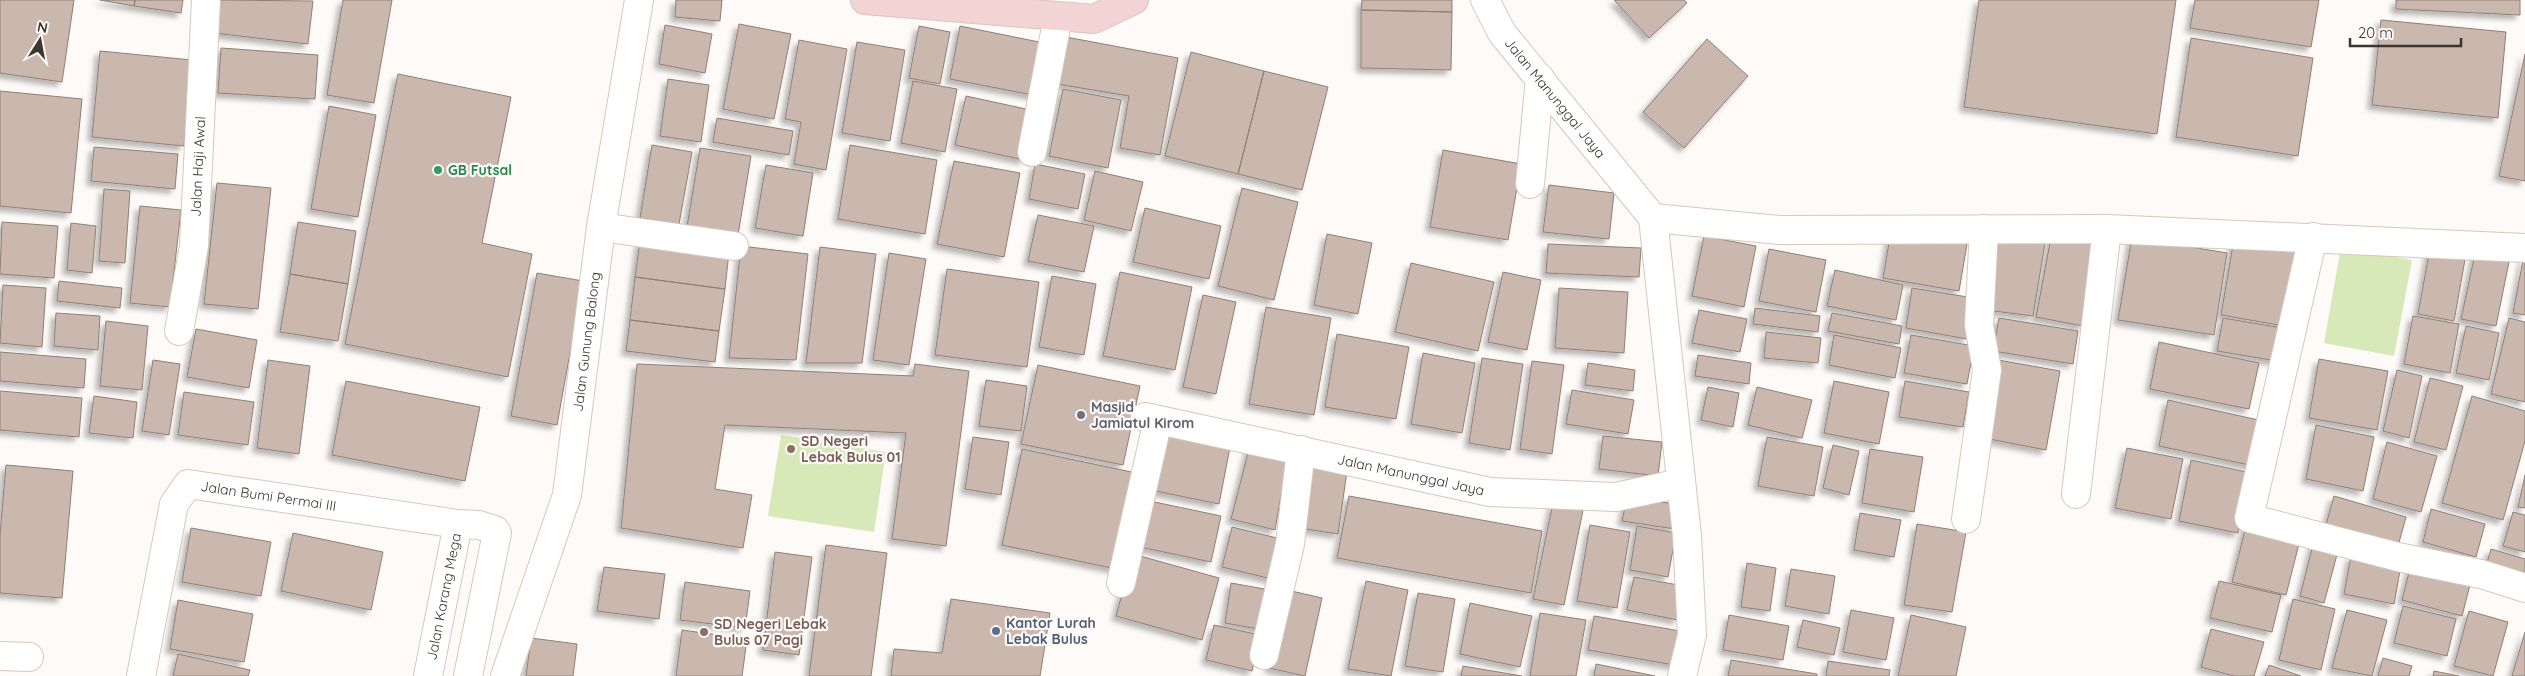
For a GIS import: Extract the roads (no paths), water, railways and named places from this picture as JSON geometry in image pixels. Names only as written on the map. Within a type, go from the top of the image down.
[{"type":"street","name":"Jalan Haji Awal","points":[[179,331],[194,246],[206,0]]},
{"type":"street","name":"Jalan Gunung Balong","points":[[505,676],[567,495],[601,227],[639,0]]},
{"type":"street","points":[[865,0],[1094,19],[1134,0]]},
{"type":"street","name":"Jalan Manunggal Jaya","points":[[1486,0],[1502,33],[1653,218]]},
{"type":"street","points":[[1032,152],[1058,16]]},
{"type":"street","points":[[1530,184],[1540,78]]},
{"type":"street","points":[[1682,676],[1692,635],[1687,536],[1653,218],[1780,230],[2107,229],[2525,248]]},
{"type":"street","points":[[601,227],[734,246]]},
{"type":"street","points":[[1966,519],[1987,370],[1979,325],[1984,229]]},
{"type":"street","points":[[2076,494],[2107,229]]},
{"type":"street","points":[[2313,237],[2249,518],[2398,556],[2481,574],[2525,588]]},
{"type":"street","name":"Jalan Manunggal Jaya","points":[[1121,583],[1152,418],[1490,492],[1616,496],[1681,483]]},
{"type":"street","points":[[1264,655],[1290,544],[1301,450]]},
{"type":"street","name":"Jalan Bumi Permai III","points":[[141,676],[174,504],[188,484],[458,524]]},
{"type":"street","name":"Jalan Karang Mega","points":[[428,676],[458,524],[492,528],[497,533],[468,676]]},
{"type":"street","points":[[0,656],[29,657]]},
{"type":"place","name":"GB Futsal","points":[[438,170]]},
{"type":"place","name":"Masjid Jamiatul Kirom","points":[[1081,415]]},
{"type":"place","name":"SD Negeri Lebak Bulus 01","points":[[791,449]]},
{"type":"place","name":"Kantor Lurah Lebak Bulus","points":[[996,631]]},
{"type":"place","name":"SD Negeri Lebak Bulus 07 Pagi","points":[[704,632]]}]
